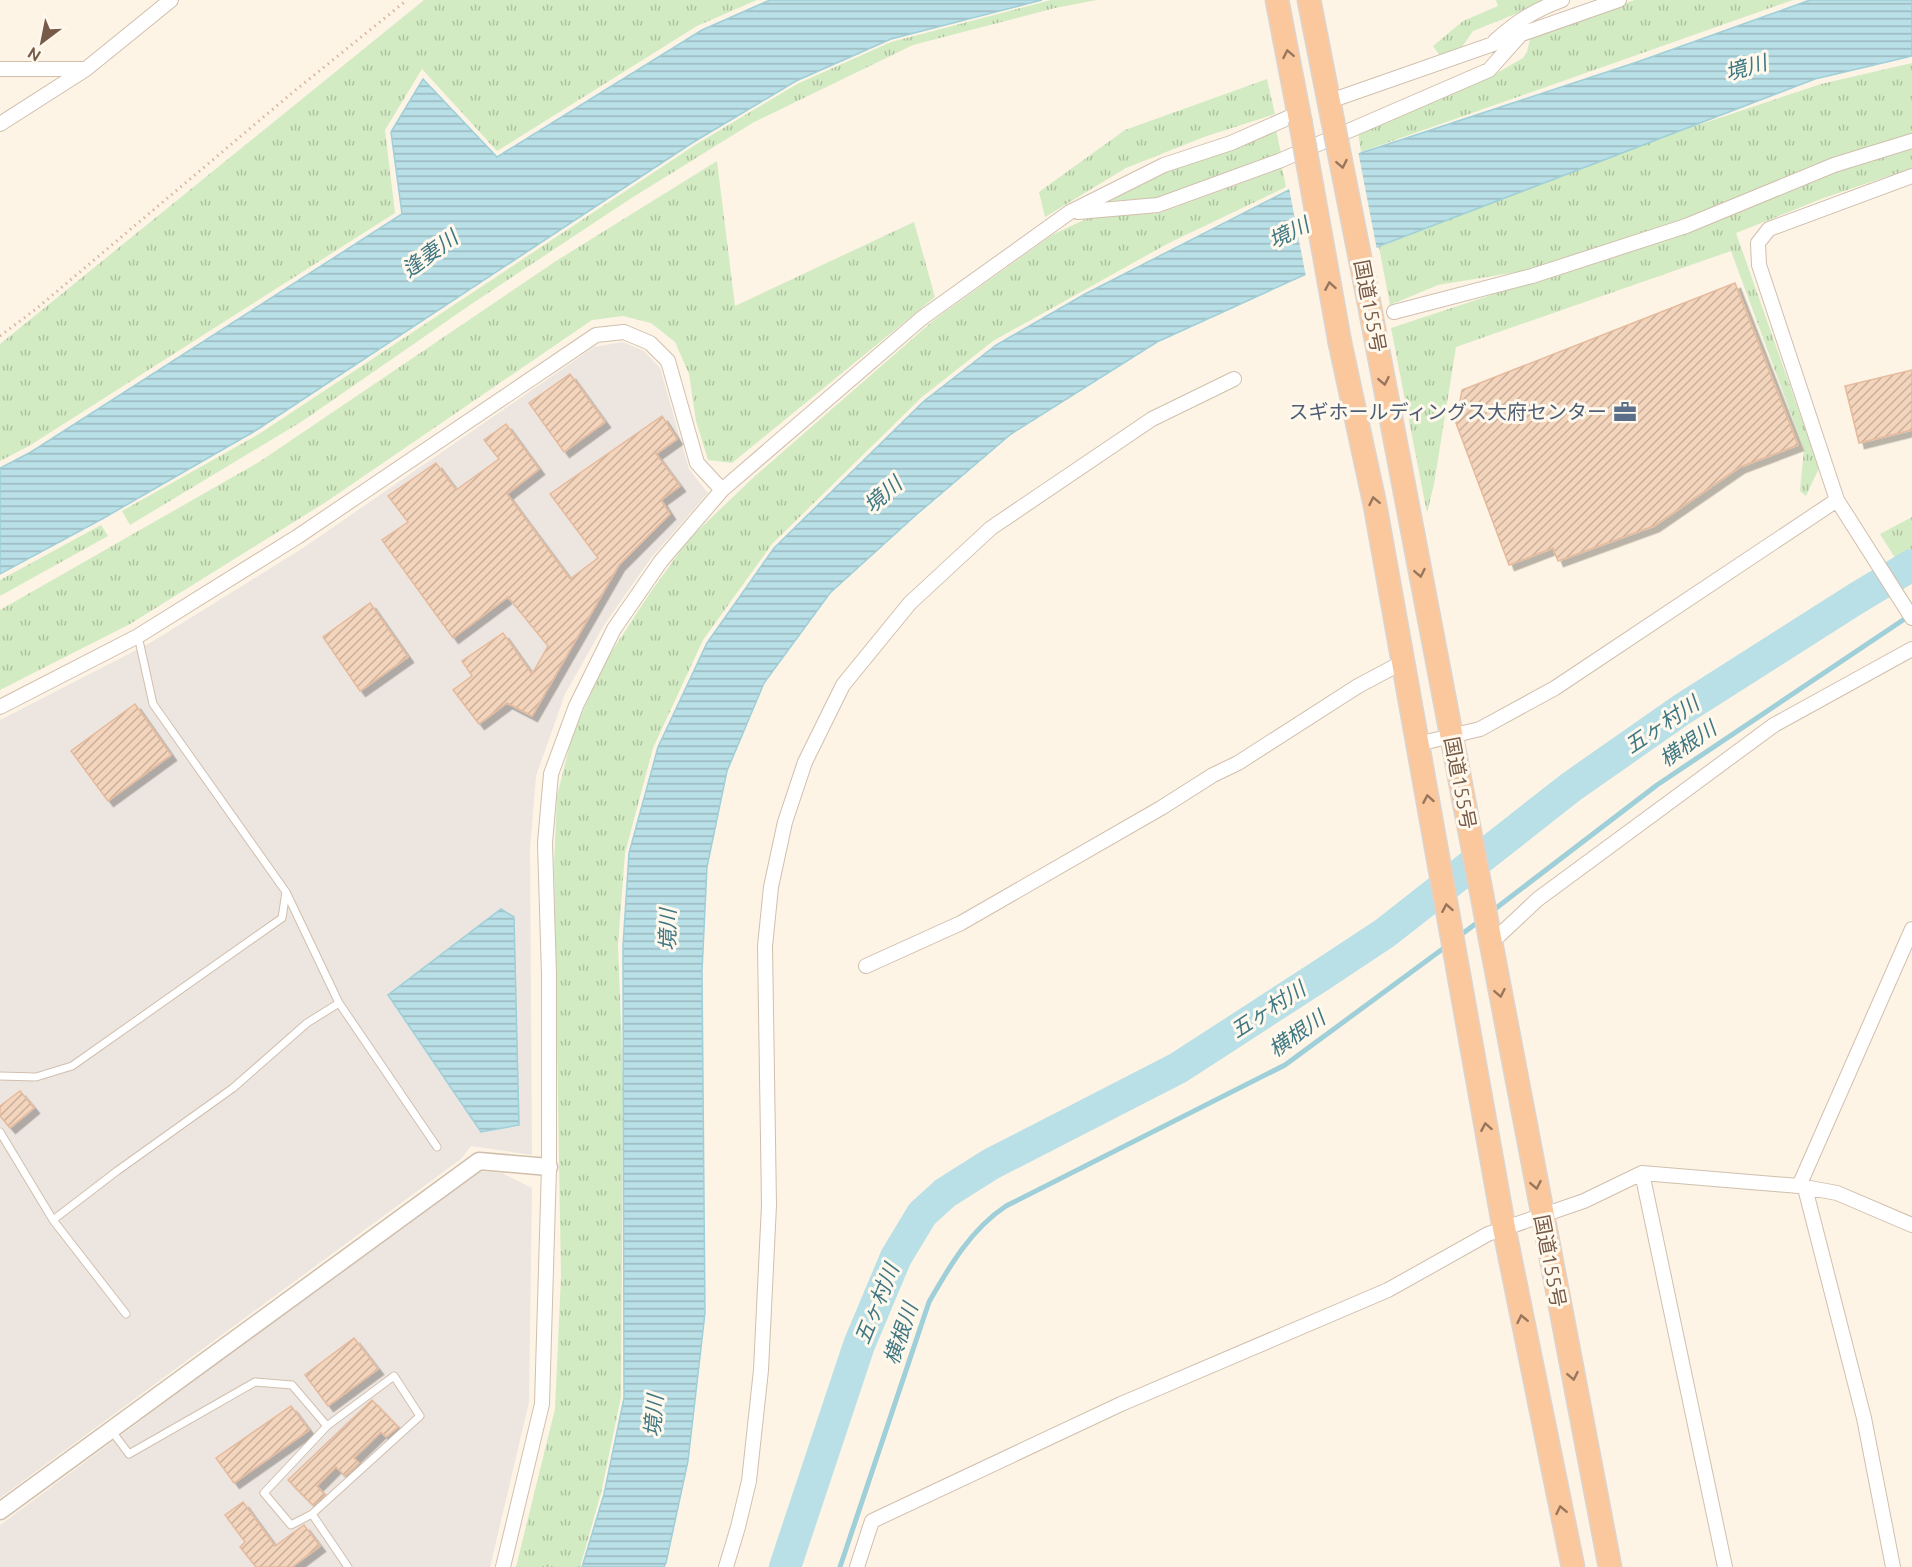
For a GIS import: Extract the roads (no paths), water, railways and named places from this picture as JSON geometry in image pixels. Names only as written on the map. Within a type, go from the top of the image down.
[{"type":"highway","name":"国道155号","points":[[1277,0],[1340,343],[1375,505],[1504,1228],[1573,1567]]},
{"type":"highway","name":"国道155号","points":[[1309,0],[1610,1567]]},
{"type":"street","points":[[0,124],[86,69],[171,0]]},
{"type":"street","points":[[1492,44],[1516,22],[1562,0]]},
{"type":"street","points":[[1330,102],[1619,0]]},
{"type":"street","points":[[1070,212],[1158,205],[1279,161],[1489,70],[1521,34]]},
{"type":"street","points":[[0,69],[86,69]]},
{"type":"street","points":[[503,1567],[542,1404],[549,1167],[549,975],[545,843],[551,774],[576,706],[614,629],[661,561],[722,490],[922,318],[1070,212],[1164,165],[1231,143],[1299,114]]},
{"type":"street","points":[[1394,312],[1532,276],[1686,226],[1834,165],[1912,141]]},
{"type":"street","points":[[1912,176],[1769,229],[1758,243],[1759,265],[1837,500],[1912,618]]},
{"type":"street","points":[[0,707],[138,636],[297,537],[596,335],[624,332],[650,343],[668,361],[698,463],[722,490]]},
{"type":"street","points":[[726,1567],[749,1481],[761,1370],[769,1204],[765,946],[771,887],[785,822],[804,762],[843,685],[910,603],[991,528],[1152,419],[1234,379]]},
{"type":"street","points":[[1418,744],[1479,729],[1555,688],[1837,500]]},
{"type":"street","points":[[1490,940],[1538,898],[1774,725],[1912,649]]},
{"type":"street","points":[[866,966],[961,923],[1161,808],[1213,775],[1238,763],[1358,686],[1403,662]]},
{"type":"street","points":[[1893,1567],[1864,1418],[1802,1187],[1912,929]]},
{"type":"street","points":[[0,1511],[479,1161],[549,1167]]},
{"type":"street","points":[[1642,1173],[1725,1567]]},
{"type":"street","points":[[857,1567],[872,1521],[1121,1404],[1388,1290],[1488,1234],[1584,1201],[1642,1173],[1802,1187],[1837,1193],[1912,1225]]},
{"type":"lane","points":[[138,636],[153,704],[286,892],[339,1003],[437,1147]]},
{"type":"lane","points":[[0,1076],[36,1077],[72,1066],[282,918],[286,892]]},
{"type":"lane","points":[[53,1220],[233,1088],[307,1023],[339,1003]]},
{"type":"lane","points":[[0,1132],[53,1220],[126,1314]]},
{"type":"lane","points":[[394,1376],[420,1416],[312,1514],[291,1525],[264,1493],[327,1426],[394,1376]]},
{"type":"lane","points":[[111,1430],[129,1454],[255,1382],[292,1385],[327,1426]]},
{"type":"lane","points":[[312,1514],[348,1567]]},
{"type":"water","name":"逢妻川","points":[[770,0],[1042,0],[891,39],[796,81],[692,143],[255,431],[102,519],[0,574],[0,468],[31,452],[402,214],[391,132],[423,79],[497,157],[702,30]]},
{"type":"water","name":"境川","points":[[1810,0],[1912,0],[1912,56],[1815,79],[1304,275],[1157,342],[1011,434],[916,515],[830,593],[764,683],[727,771],[707,867],[702,971],[705,1313],[688,1461],[666,1563],[664,1567],[582,1567],[604,1494],[624,1398],[623,946],[629,853],[658,747],[707,643],[774,548],[924,401],[996,345],[1085,294],[1361,153],[1640,61]]},
{"type":"water","points":[[501,909],[514,917],[519,1125],[481,1132],[388,995]]},
{"type":"waterway","name":"五ヶ村川","points":[[785,1567],[859,1345],[896,1257],[922,1214],[945,1193],[991,1164],[1178,1068],[1320,976],[1385,933],[1571,787],[1681,710],[1912,565]]},
{"type":"waterway","name":"横根川","points":[[1491,912],[1657,785],[1909,616]]},
{"type":"waterway","name":"横根川","points":[[1458,937],[1482,919]]},
{"type":"waterway","name":"横根川","points":[[840,1567],[929,1302],[953,1262],[982,1226],[1006,1206],[1285,1065],[1448,945]]},
{"type":"place","name":"スギホールディングス大府センター","points":[[1625,412]]}]
